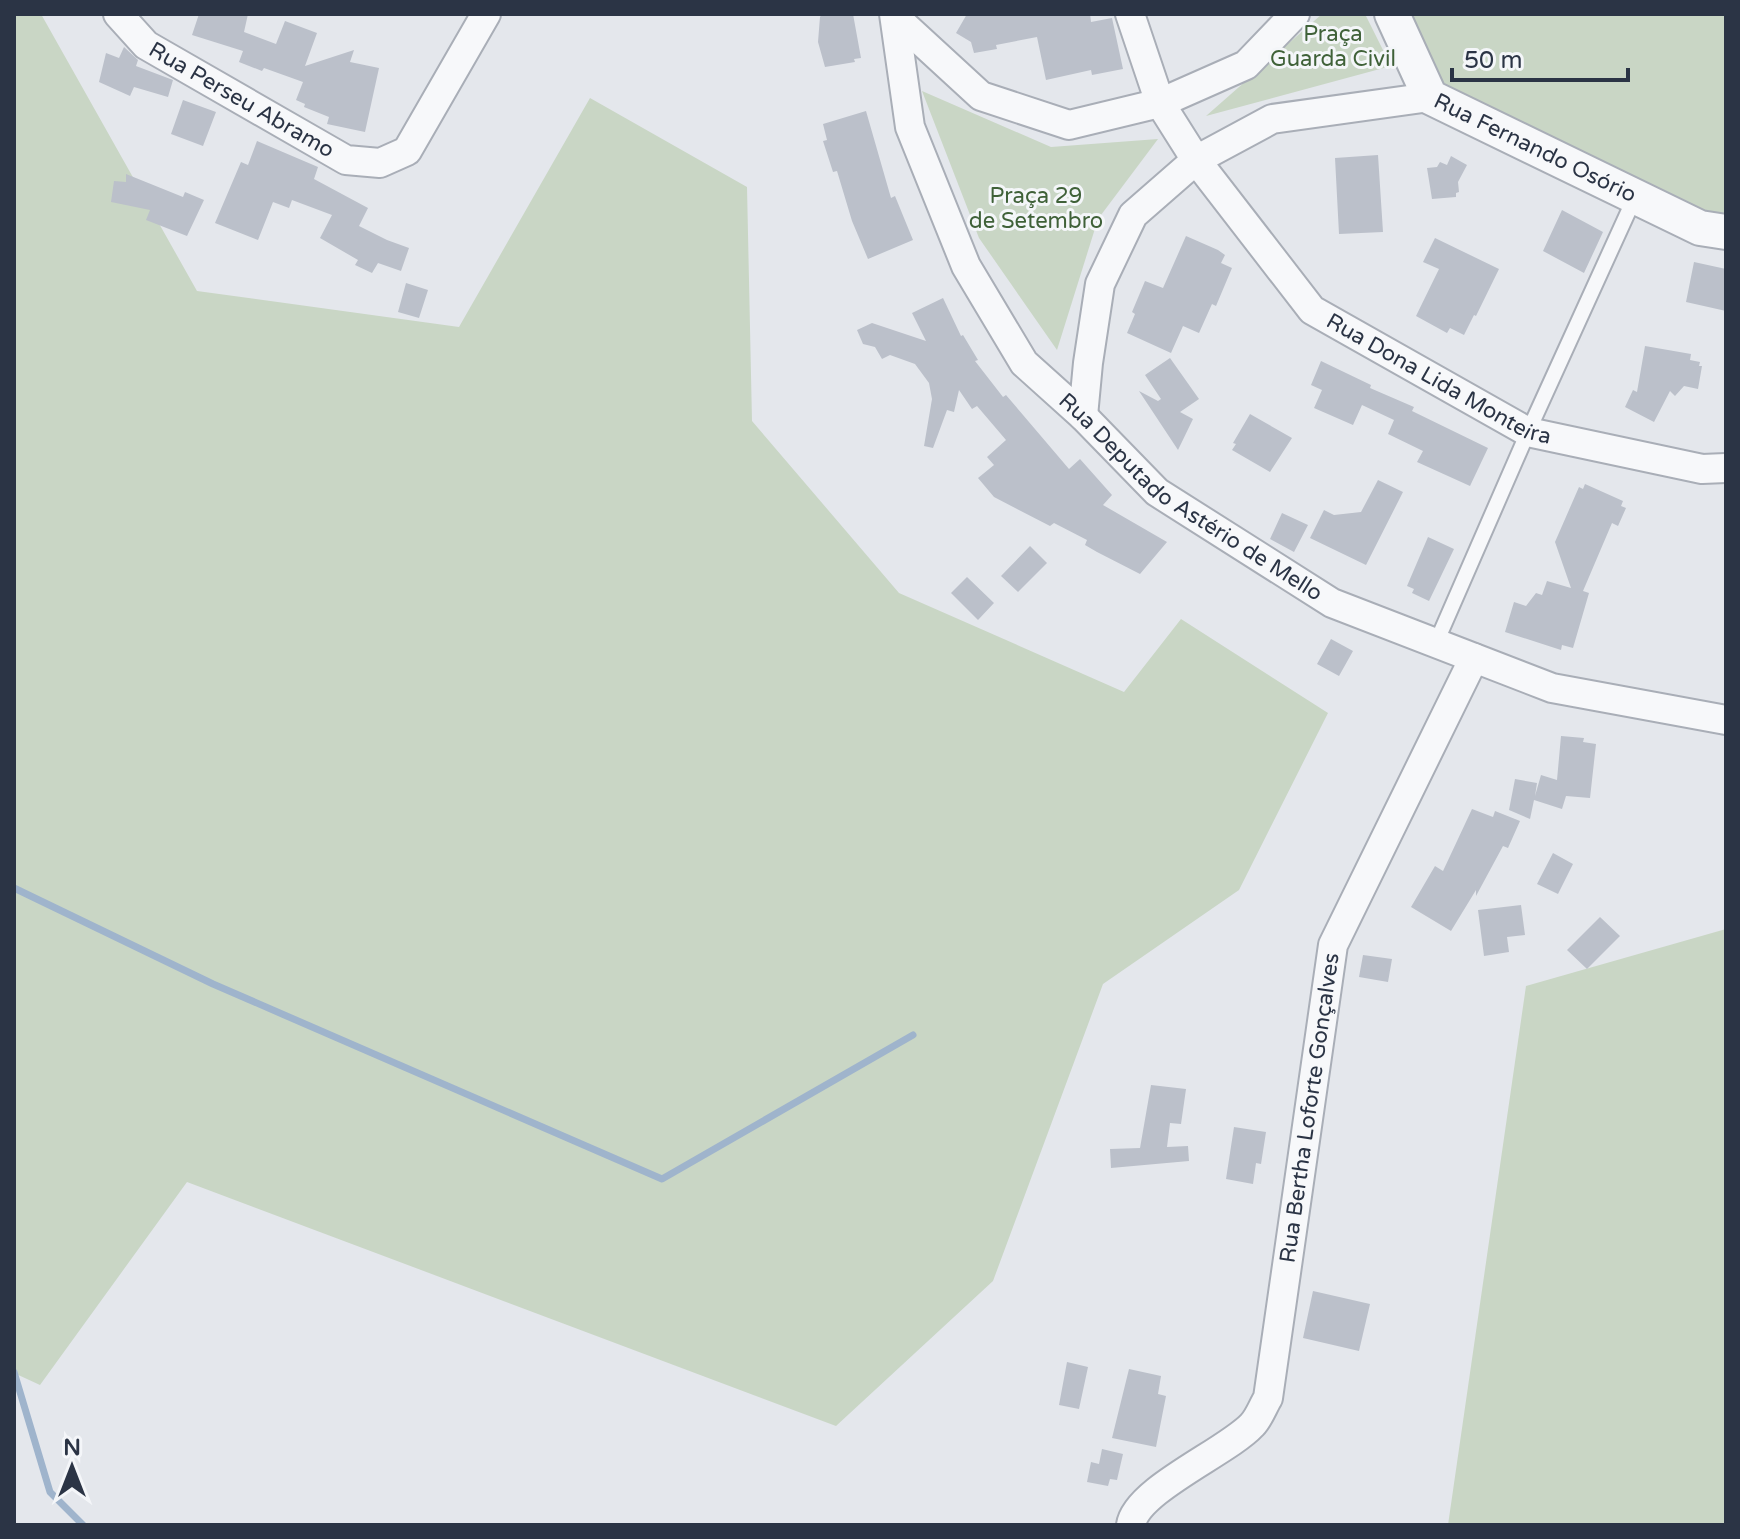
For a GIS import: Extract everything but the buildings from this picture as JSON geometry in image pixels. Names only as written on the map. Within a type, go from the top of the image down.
[{"type":"street","name":"Rua Perseu Abramo","points":[[118,14],[146,45],[346,160],[380,163],[407,151],[486,14]]},
{"type":"street","name":"Rua Dona Lida Monteira","points":[[1130,14],[1160,103],[1196,160],[1312,310],[1528,432],[1702,469],[1726,468]]},
{"type":"street","points":[[895,16],[981,96],[1069,125],[1160,103],[1246,65],[1295,14]]},
{"type":"street","name":"Rua Fernando Osório","points":[[1392,14],[1430,97],[1700,228],[1726,232]]},
{"type":"street","name":"Rua Deputado Astério de Mello","points":[[895,16],[910,127],[966,266],[1024,363],[1083,416],[1157,492],[1332,603],[1552,688],[1726,720]]},
{"type":"street","points":[[1083,416],[1100,284],[1133,215],[1196,160],[1272,119],[1430,97]]},
{"type":"street","name":"Rua Bertha Loforte Gonçalves","points":[[1131,1525],[1132,1518],[1150,1497],[1253,1425],[1268,1398],[1333,945],[1474,658]]},
{"type":"lane","points":[[1436,643],[1636,197]]},
{"type":"green space","points":[[14,14],[41,14],[197,291],[459,327],[590,98],[747,187],[752,421],[899,593],[1124,692],[1181,619],[1328,713],[1239,890],[1103,984],[993,1281],[836,1426],[187,1182],[40,1385],[14,1373]]},
{"type":"green space","name":"Praça Guarda Civil","points":[[1322,14],[1365,14],[1391,66],[1206,116]]},
{"type":"green space","points":[[1411,14],[1726,14],[1726,214],[1705,212],[1445,89]]},
{"type":"green space","name":"Praça 29 de Setembro","points":[[922,91],[1051,147],[1158,139],[1098,219],[1057,350],[979,238]]},
{"type":"green space","points":[[1726,929],[1726,1525],[1448,1525],[1526,986]]},
{"type":"waterway","points":[[14,888],[213,984],[662,1179],[913,1035]]},
{"type":"waterway","points":[[14,1372],[50,1492],[83,1525]]}]
